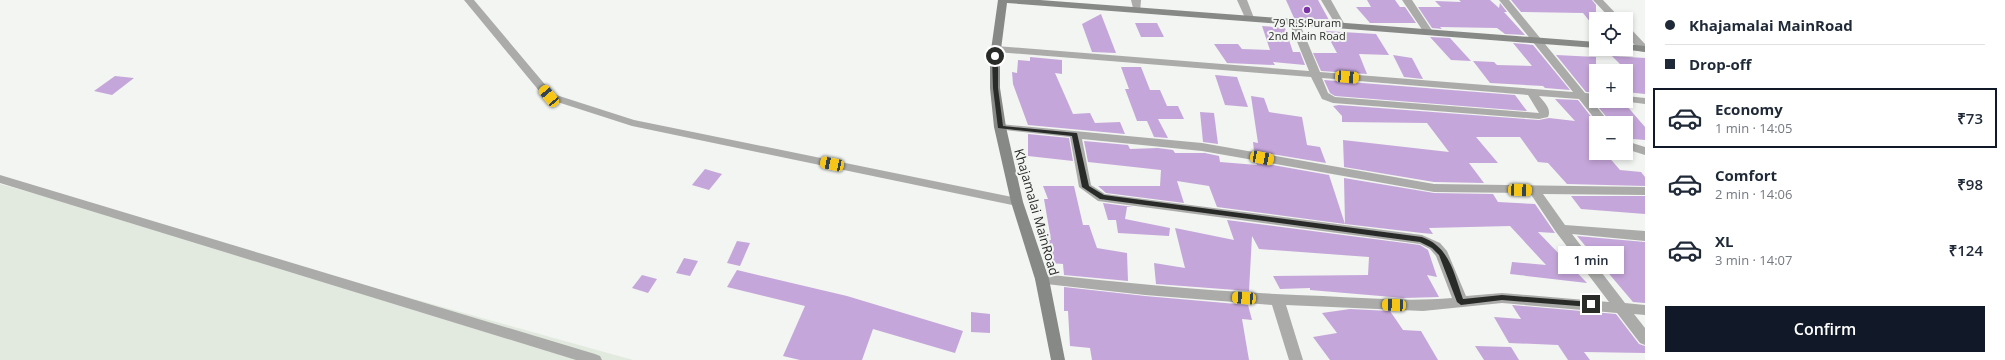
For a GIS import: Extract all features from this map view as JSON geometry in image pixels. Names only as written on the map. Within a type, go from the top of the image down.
[{"type":"street","points":[[469,0],[549,96],[632,123],[1017,202]]},
{"type":"street","points":[[1003,0],[1136,5],[1294,22],[1589,44]]},
{"type":"street","name":"Khajamalai MainRoad","points":[[1003,0],[996,49],[995,88],[1000,127],[1017,202],[1042,279],[1058,360]]},
{"type":"street","points":[[1242,0],[1249,18]]},
{"type":"street","points":[[1326,0],[1340,25]]},
{"type":"street","points":[[1407,0],[1428,32]]},
{"type":"street","points":[[1504,0],[1598,116]]},
{"type":"street","points":[[1598,0],[1609,12]]},
{"type":"street","points":[[1294,22],[1326,97],[1333,100],[1539,116],[1544,115],[1544,110],[1531,92]]},
{"type":"street","points":[[1633,36],[1645,49]]},
{"type":"street","points":[[1633,48],[1645,49]]},
{"type":"street","points":[[996,49],[1589,96]]},
{"type":"street","points":[[1633,100],[1645,101]]},
{"type":"street","points":[[1000,127],[1202,147],[1411,185],[1534,190],[1645,191]]},
{"type":"street","points":[[1075,134],[1086,187],[1102,198],[1422,240],[1435,246],[1442,254],[1461,302]]},
{"type":"street","points":[[1633,147],[1645,151]]},
{"type":"street","points":[[0,179],[595,360]]},
{"type":"street","points":[[1534,190],[1561,229],[1645,338]]},
{"type":"street","points":[[1561,229],[1645,236]]},
{"type":"street","points":[[1042,279],[1145,290],[1278,300],[1423,306],[1502,298],[1645,310]]},
{"type":"street","points":[[1278,300],[1296,360]]},
{"type":"shaded area","points":[[0,184],[633,360],[0,360]]},
{"type":"building","name":"79 R.S.Puram 2nd Main Road","points":[[1286,0],[1318,0],[1329,20],[1294,18]]},
{"type":"building","points":[[1367,0],[1395,0],[1400,7],[1405,7],[1416,23],[1370,23],[1356,7],[1371,7]]},
{"type":"building","points":[[1459,0],[1490,0],[1499,8],[1500,3],[1507,12],[1504,12],[1525,35],[1505,34],[1497,28],[1432,28],[1418,7],[1441,7],[1435,1],[1461,2]]},
{"type":"building","points":[[1511,0],[1592,0],[1596,5],[1596,12],[1589,12],[1589,20],[1583,13],[1521,12]]},
{"type":"building","points":[[1101,14],[1116,53],[1092,52],[1082,24]]},
{"type":"building","points":[[1135,23],[1157,23],[1164,37],[1141,37]]},
{"type":"building","points":[[1262,26],[1285,28],[1293,52],[1300,52],[1305,65],[1273,62],[1275,65],[1227,63],[1214,44],[1238,44],[1242,49],[1270,50]]},
{"type":"building","points":[[1325,31],[1376,34],[1389,55],[1359,54],[1367,74],[1321,71],[1313,53],[1337,53]]},
{"type":"building","points":[[1430,37],[1450,38],[1471,61],[1451,60]]},
{"type":"building","points":[[1513,43],[1533,45],[1570,90],[1545,88],[1543,86],[1490,83],[1473,61],[1494,62],[1497,65],[1532,66]]},
{"type":"building","points":[[1393,55],[1412,58],[1423,79],[1404,77]]},
{"type":"building","points":[[1556,55],[1596,57],[1596,64],[1589,64],[1589,92],[1586,92]]},
{"type":"building","points":[[1612,56],[1645,58],[1645,94],[1633,93],[1633,64],[1620,64]]},
{"type":"building","points":[[1030,57],[1062,60],[1062,74],[1055,73],[1073,114],[1090,113],[1095,123],[1120,122],[1125,134],[1028,125],[1013,84],[1012,72],[1017,73],[1018,60],[1030,61]]},
{"type":"building","points":[[1121,67],[1141,67],[1150,90],[1160,90],[1167,106],[1178,106],[1184,119],[1158,119],[1168,138],[1154,137],[1147,121],[1137,121],[1125,89],[1129,89]]},
{"type":"building","points":[[1215,75],[1237,77],[1248,107],[1225,105]]},
{"type":"building","points":[[115,76],[134,78],[112,95],[94,91]]},
{"type":"building","points":[[1324,80],[1515,95],[1527,111],[1335,96],[1330,93]]},
{"type":"building","points":[[1251,96],[1264,98],[1269,112],[1302,117],[1307,145],[1320,147],[1326,163],[1254,151],[1253,142],[1258,143]]},
{"type":"building","points":[[1555,99],[1578,100],[1591,116],[1589,116],[1589,160],[1611,160],[1620,170],[1641,172],[1645,177],[1645,186],[1567,184],[1548,163],[1538,162],[1520,137],[1476,137],[1498,163],[1469,163],[1484,183],[1434,182],[1344,167],[1343,140],[1449,152],[1427,123],[1342,122],[1342,116],[1333,106],[1339,105],[1539,120],[1549,118],[1575,121]]},
{"type":"building","points":[[1599,108],[1629,108],[1645,127],[1645,140],[1633,139],[1633,116],[1606,116]]},
{"type":"building","points":[[1200,112],[1214,113],[1218,144],[1203,142]]},
{"type":"building","points":[[1028,134],[1069,138],[1073,161],[1028,156]]},
{"type":"building","points":[[1084,141],[1128,145],[1130,149],[1158,148],[1173,150],[1175,153],[1205,153],[1219,156],[1220,162],[1257,165],[1256,162],[1329,175],[1345,224],[1217,207],[1209,186],[1177,181],[1184,203],[1106,193],[1098,186],[1160,186],[1161,170],[1088,162]]},
{"type":"building","points":[[705,169],[722,174],[709,190],[692,185]]},
{"type":"building","points":[[1344,178],[1434,193],[1493,194],[1498,202],[1535,204],[1555,233],[1538,232],[1587,283],[1510,274],[1512,262],[1546,265],[1510,226],[1429,228],[1433,234],[1345,224]]},
{"type":"building","points":[[1043,186],[1074,186],[1083,225],[1089,225],[1097,248],[1127,253],[1128,281],[1064,275],[1063,264],[1050,263],[1045,240],[1051,240],[1044,199],[1048,199]]},
{"type":"building","points":[[1571,196],[1645,196],[1645,214],[1581,209]]},
{"type":"building","points":[[1103,203],[1133,207],[1127,207],[1125,219],[1170,228],[1169,236],[1118,233],[1116,220],[1108,220]]},
{"type":"building","points":[[1227,220],[1420,245],[1428,250],[1437,277],[1427,275],[1439,297],[1404,298],[1310,290],[1310,288],[1280,289],[1273,276],[1368,275],[1369,257],[1259,249],[1252,236],[1249,291],[1156,284],[1154,263],[1185,268],[1175,228],[1234,240]]},
{"type":"building","points":[[1577,236],[1645,242],[1645,303],[1633,302]]},
{"type":"building","points":[[737,241],[750,243],[740,266],[727,263]]},
{"type":"building","points":[[684,258],[698,261],[690,276],[676,273]]},
{"type":"building","points":[[737,270],[847,296],[963,331],[955,353],[873,329],[862,360],[800,360],[783,356],[805,306],[727,287]]},
{"type":"building","points":[[642,275],[657,279],[648,293],[632,288]]},
{"type":"building","points":[[1064,287],[1248,305],[1252,320],[1242,319],[1249,360],[1092,360],[1090,348],[1070,346],[1068,311],[1064,311]]},
{"type":"building","points":[[1512,305],[1616,314],[1639,344],[1645,346],[1645,353],[1584,352],[1590,360],[1568,360],[1558,345],[1509,343],[1494,317],[1521,319]]},
{"type":"building","points":[[1350,309],[1390,311],[1403,330],[1421,331],[1438,360],[1330,360],[1313,337],[1337,333],[1322,313]]},
{"type":"building","points":[[971,312],[990,314],[990,333],[971,332]]},
{"type":"building","points":[[1475,346],[1511,347],[1519,360],[1484,360]]},
{"type":"place","name":"79 R.S.Puram 2nd Main Road","points":[[1307,10]]},
{"type":"route","points":[[995,56],[995,88],[1000,127],[1075,134],[1083,180],[1086,187],[1102,198],[1422,240],[1435,246],[1442,254],[1461,302],[1502,298],[1591,304]]}]
